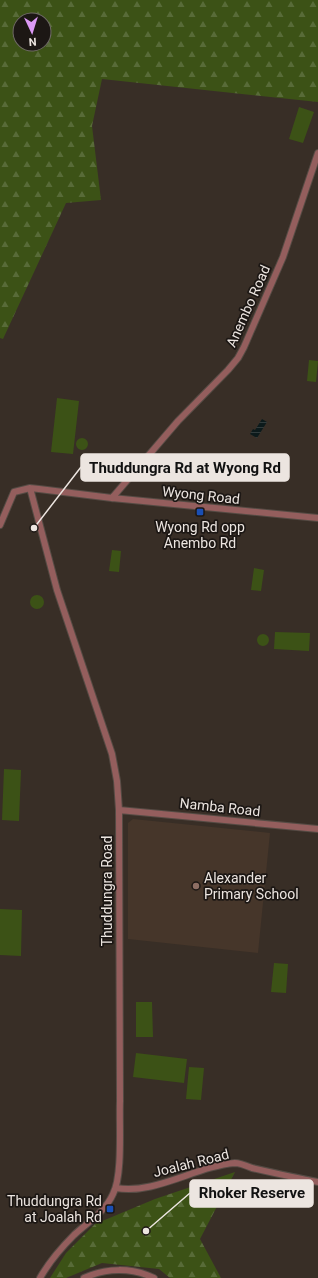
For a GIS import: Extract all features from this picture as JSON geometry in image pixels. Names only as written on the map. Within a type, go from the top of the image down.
[{"type":"street","name":"Anembo Road","points":[[112,498],[160,442],[238,358],[283,257],[318,153]]},
{"type":"street","name":"Wyong Road","points":[[0,525],[12,494],[18,490],[30,488],[112,498],[318,518]]},
{"type":"street","name":"Thuddungra Road","points":[[30,488],[57,590],[112,754],[117,781],[119,810],[119,1142],[116,1188],[105,1208],[72,1237],[56,1254],[40,1278]]},
{"type":"street","name":"Namba Road","points":[[119,810],[318,829]]},
{"type":"street","name":"Joalah Road","points":[[116,1188],[142,1188],[236,1163],[318,1182]]},
{"type":"street","points":[[84,1278],[97,1273],[116,1270],[129,1270],[154,1278]]},
{"type":"shaded area","points":[[262,419],[267,422],[257,438],[250,434],[253,429],[255,430]]},
{"type":"shaded area","name":"Alexander Primary School","points":[[133,819],[270,833],[258,953],[128,939],[128,823]]},
{"type":"green space","points":[[0,0],[318,0],[318,102],[102,79],[92,126],[101,200],[66,203],[3,339],[0,338]]},
{"type":"green space","points":[[299,107],[314,112],[303,143],[289,139]]},
{"type":"green space","points":[[309,360],[318,361],[316,382],[307,381]]},
{"type":"green space","points":[[57,398],[79,401],[73,454],[51,452]]},
{"type":"green space","points":[[84,438],[87,439],[87,449],[80,450],[77,449],[76,442],[77,439]]},
{"type":"green space","points":[[112,550],[121,551],[119,572],[109,571]]},
{"type":"green space","points":[[254,568],[264,570],[261,591],[251,590]]},
{"type":"green space","points":[[34,595],[40,595],[44,599],[44,605],[40,609],[34,609],[30,605],[30,599]]},
{"type":"green space","points":[[275,632],[310,633],[309,651],[274,649]]},
{"type":"green space","points":[[265,634],[268,635],[268,645],[261,646],[258,645],[257,638],[258,635]]},
{"type":"green space","points":[[4,769],[21,770],[19,821],[2,820]]},
{"type":"green space","points":[[0,909],[22,910],[21,956],[0,955]]},
{"type":"green space","points":[[274,963],[288,964],[286,993],[271,992]]},
{"type":"green space","points":[[136,1002],[152,1002],[153,1037],[136,1037]]},
{"type":"green space","points":[[136,1053],[187,1059],[184,1083],[133,1077]]},
{"type":"green space","points":[[189,1067],[204,1068],[201,1100],[186,1099]]},
{"type":"green space","points":[[235,1172],[200,1239],[221,1278],[170,1278],[159,1269],[102,1263],[66,1278],[50,1278],[66,1253],[95,1224],[155,1199]]},
{"type":"place","name":"Wyong Rd opp Anembo Rd","points":[[200,512]]},
{"type":"place","name":"Thuddungra Rd at Wyong Rd","points":[[34,528]]},
{"type":"place","name":"Alexander Primary School","points":[[196,886]]},
{"type":"place","name":"Thuddungra Rd at Joalah Rd","points":[[110,1209]]},
{"type":"place","name":"Rhoker Reserve","points":[[146,1231]]}]
